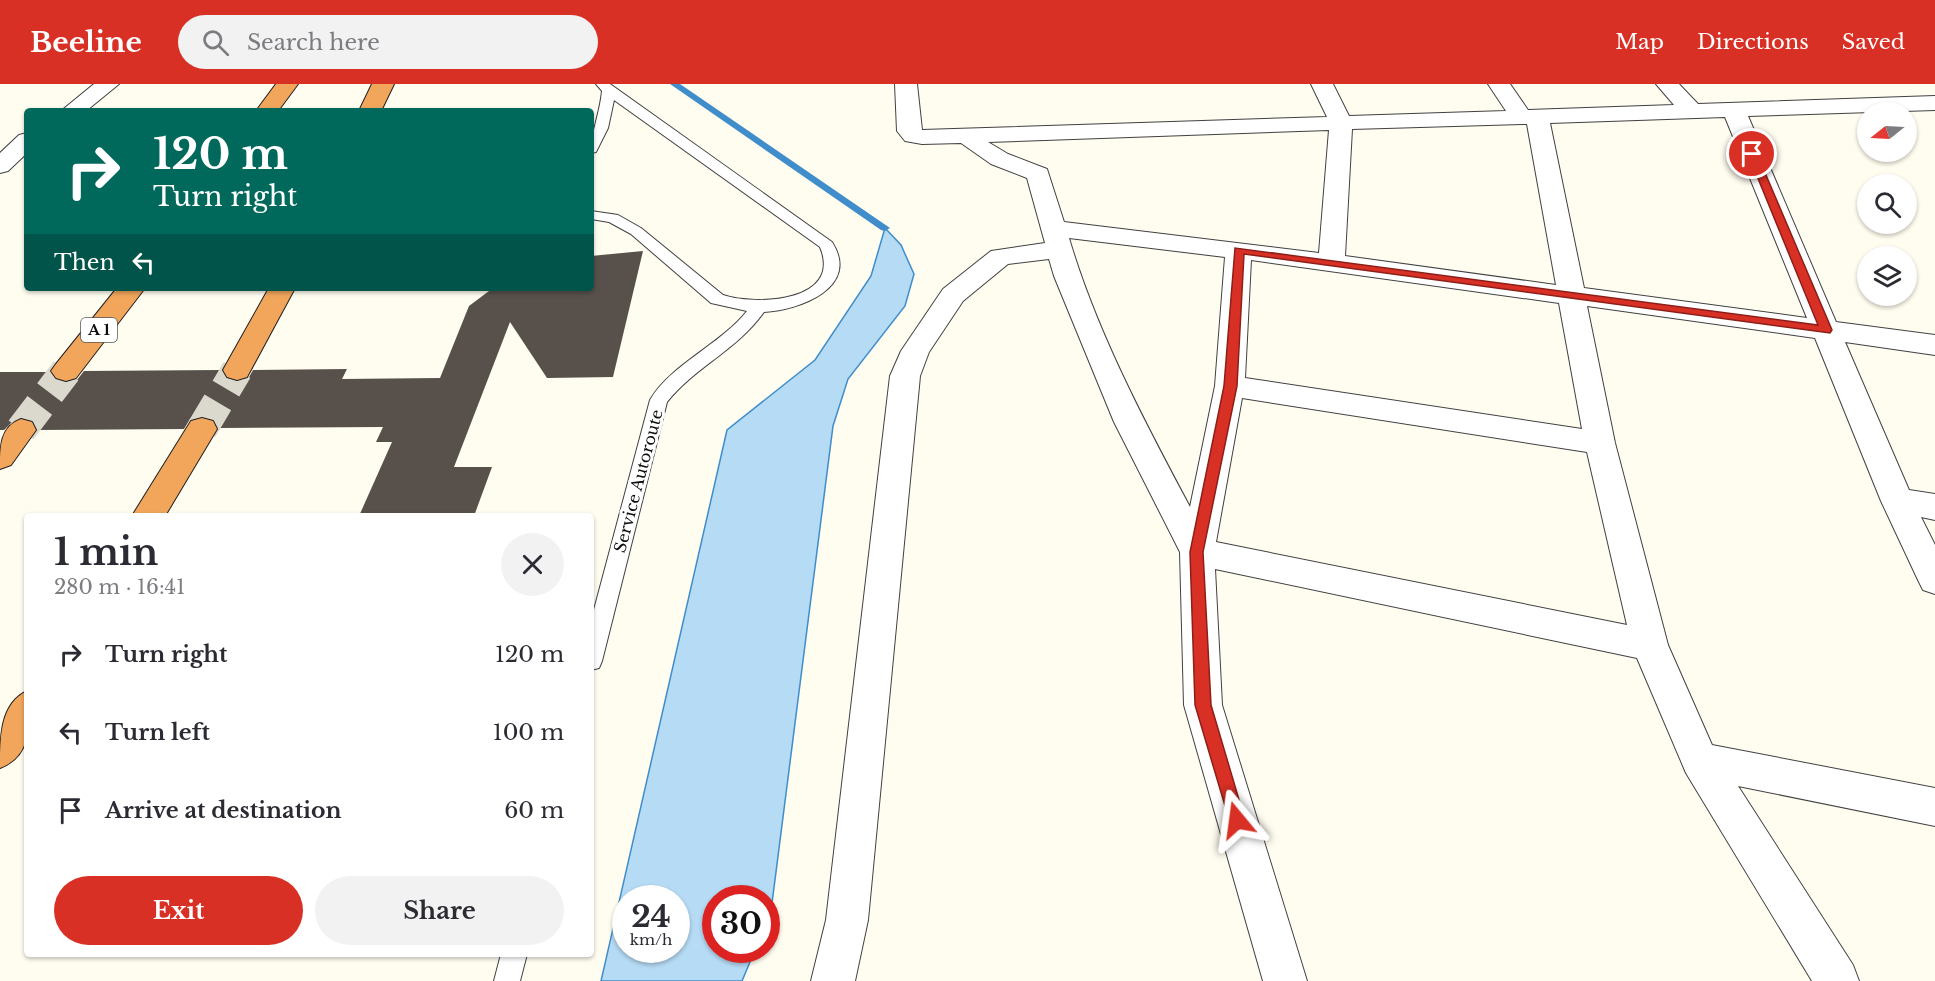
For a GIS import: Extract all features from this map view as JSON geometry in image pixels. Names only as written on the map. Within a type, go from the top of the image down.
[{"type":"highway","points":[[269,108],[287,84]]},
{"type":"highway","points":[[371,108],[383,84]]},
{"type":"highway","name":"A 1","points":[[66,371],[130,291]]},
{"type":"highway","points":[[237,370],[280,291]]},
{"type":"highway","points":[[150,513],[202,429]]},
{"type":"highway","points":[[0,457],[21,430]]},
{"type":"highway","points":[[0,750],[24,713]]},
{"type":"street","points":[[76,108],[108,84]]},
{"type":"street","points":[[906,84],[909,131],[913,136],[1857,105]]},
{"type":"street","points":[[1322,84],[1341,122],[1331,263]]},
{"type":"street","points":[[1499,84],[1529,116],[1573,296],[1600,443],[1650,645],[1700,759],[1837,981]]},
{"type":"street","points":[[1667,84],[1692,111]]},
{"type":"street","points":[[1844,84],[1865,102]]},
{"type":"street","points":[[1917,105],[1934,105]]},
{"type":"street","points":[[1734,110],[1897,501],[1935,580]]},
{"type":"street","points":[[1054,132],[1038,174],[1067,276],[1129,422],[1197,552]]},
{"type":"street","points":[[966,135],[980,149],[993,157],[1038,174]]},
{"type":"street","points":[[0,166],[24,143]]},
{"type":"street","points":[[832,981],[847,920],[905,376],[915,351],[953,295],[1000,257],[1058,239],[1238,250],[1935,345]]},
{"type":"street","points":[[1238,250],[1230,386],[1197,552],[1203,705],[1285,981]]},
{"type":"street","points":[[1230,386],[1600,443]]},
{"type":"street","points":[[1897,501],[1935,507]]},
{"type":"street","points":[[1197,552],[1650,645]]},
{"type":"street","points":[[1700,759],[1935,807]]},
{"type":"lane","points":[[594,144],[602,130],[608,110],[606,87]]},
{"type":"lane","points":[[594,215],[613,218],[636,231],[717,299],[742,307],[791,302],[817,290],[832,272],[832,257],[827,245],[606,87]]},
{"type":"lane","name":"Service Autoroute","points":[[594,649],[659,400],[684,372],[734,338],[759,307]]},
{"type":"lane","points":[[507,981],[513,957]]},
{"type":"water","points":[[885,228],[901,245],[914,274],[905,306],[848,379],[833,426],[774,885],[702,885],[702,963],[750,963],[742,981],[601,981],[612,933],[612,963],[690,963],[690,885],[623,885],[727,430],[815,360],[871,276]]},
{"type":"building","points":[[643,251],[613,377],[547,378],[510,322],[454,467],[492,467],[475,513],[360,513],[392,442],[376,442],[383,427],[219,428],[214,419],[201,416],[190,419],[184,429],[38,430],[33,420],[22,417],[13,421],[4,430],[0,430],[0,372],[49,372],[55,380],[65,383],[77,380],[84,371],[221,370],[226,379],[236,382],[248,379],[253,370],[347,369],[342,379],[440,378],[469,306],[489,291],[594,291],[594,256]]},
{"type":"waterway","points":[[674,84],[885,228]]},
{"type":"tunnel","points":[[202,429],[237,370]]},
{"type":"tunnel","points":[[21,430],[66,371]]},
{"type":"route","points":[[1237,820],[1203,705],[1197,552],[1230,386],[1238,250],[1826,330],[1752,154]]}]
